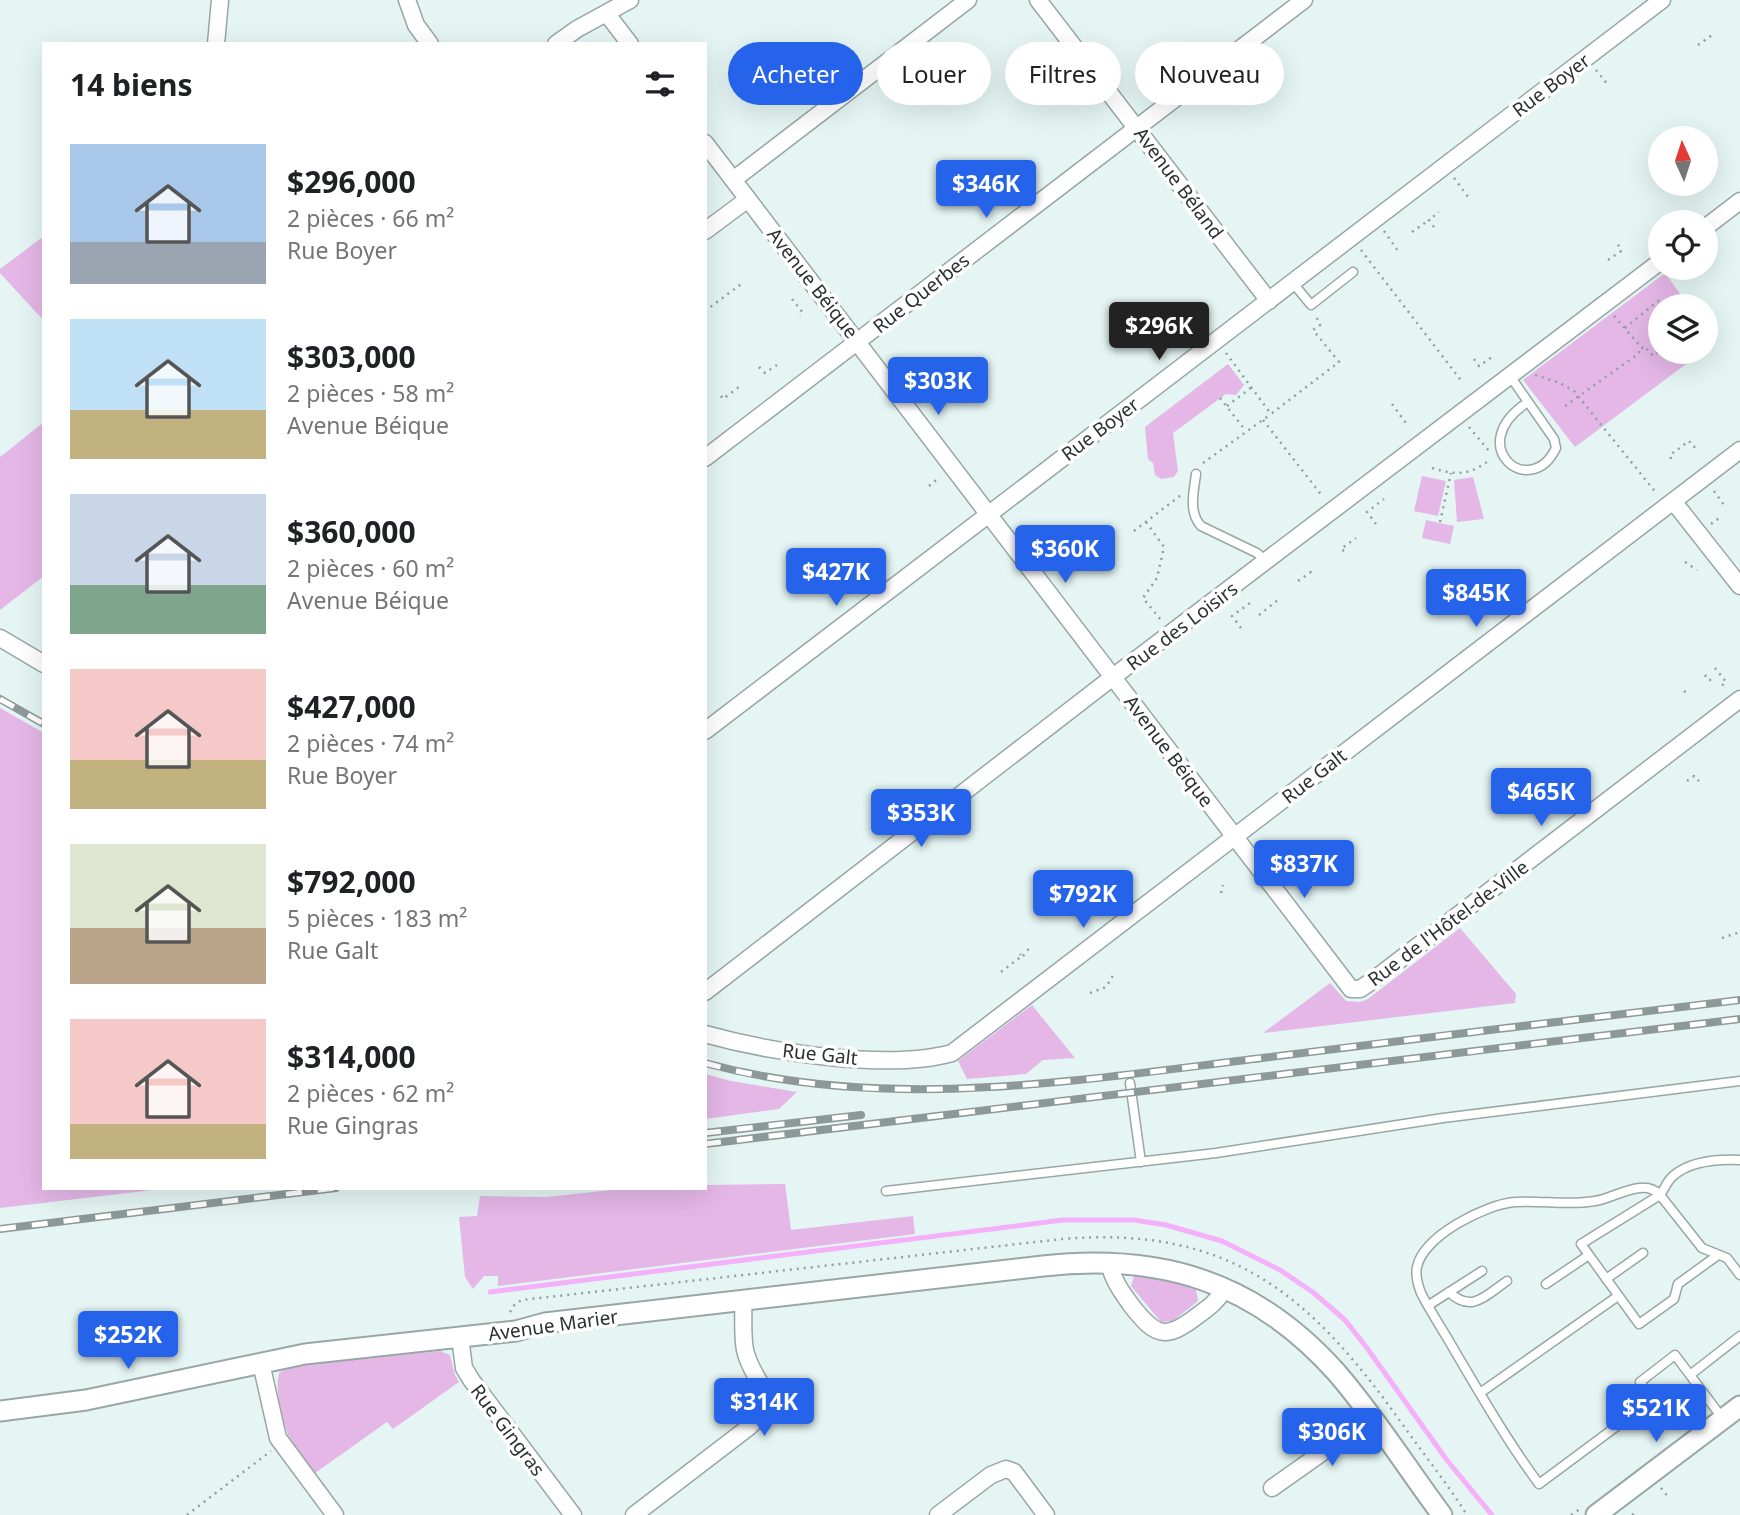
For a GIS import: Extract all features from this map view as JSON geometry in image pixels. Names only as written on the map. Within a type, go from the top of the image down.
[{"type":"street","points":[[216,42],[220,0]]},
{"type":"street","points":[[407,0],[416,26],[428,42]]},
{"type":"street","points":[[559,42],[630,0]]},
{"type":"street","points":[[733,180],[968,0]]},
{"type":"street","name":"Avenue Béland","points":[[1038,0],[1269,301]]},
{"type":"street","name":"Rue Querbes","points":[[707,456],[1304,0]]},
{"type":"street","name":"Rue Boyer","points":[[707,729],[1662,0]]},
{"type":"street","points":[[607,14],[628,42]]},
{"type":"street","name":"Avenue Béique","points":[[707,146],[859,341],[988,515],[1344,982],[1354,990]]},
{"type":"street","points":[[707,230],[748,199]]},
{"type":"street","points":[[1718,217],[1740,201]]},
{"type":"street","name":"Rue des Loisirs","points":[[707,990],[1113,677],[1648,271]]},
{"type":"street","name":"Rue Galt","points":[[707,1034],[780,1051],[855,1058],[908,1059],[952,1053],[1234,838],[1666,499],[1740,450]]},
{"type":"street","points":[[1666,499],[1740,586]]},
{"type":"street","points":[[0,638],[42,663]]},
{"type":"street","name":"Rue de l'Hôtel-de-Ville","points":[[1354,990],[1372,981],[1740,699]]},
{"type":"street","points":[[1109,1253],[1116,1284],[1144,1322],[1158,1332],[1180,1329],[1214,1303],[1224,1289]]},
{"type":"street","name":"Avenue Marier","points":[[0,1411],[86,1401],[314,1353],[516,1331],[545,1323],[1072,1262],[1109,1253],[1188,1274],[1224,1289],[1269,1313],[1301,1337],[1336,1372],[1442,1515]]},
{"type":"street","points":[[635,1515],[749,1427],[762,1412],[764,1391],[746,1352],[743,1301]]},
{"type":"street","name":"Rue Gingras","points":[[460,1337],[464,1368],[472,1381],[573,1515]]},
{"type":"street","points":[[261,1363],[273,1420],[281,1443],[335,1515]]},
{"type":"street","points":[[1596,1515],[1735,1411]]},
{"type":"street","points":[[1272,1488],[1371,1418]]},
{"type":"street","points":[[937,1515],[991,1475],[1006,1469],[1014,1472],[1046,1515]]},
{"type":"lane","points":[[1293,283],[1311,304],[1353,272]]},
{"type":"lane","points":[[1510,376],[1554,439],[1556,448],[1548,460],[1536,468],[1524,471],[1515,469],[1503,457],[1500,446],[1503,425],[1514,411],[1528,402]]},
{"type":"lane","points":[[1195,474],[1193,511],[1197,522],[1257,553],[1266,561]]},
{"type":"lane","points":[[886,1191],[1229,1151],[1456,1116],[1740,1081]]},
{"type":"lane","points":[[1130,1083],[1141,1161]]},
{"type":"lane","points":[[1717,1255],[1678,1284],[1674,1299],[1639,1324],[1581,1244],[1660,1195],[1673,1176],[1687,1168],[1704,1163],[1740,1160]]},
{"type":"lane","points":[[1617,1426],[1539,1484],[1480,1393],[1429,1305],[1417,1280],[1416,1268],[1421,1255],[1448,1230],[1486,1209],[1514,1202],[1567,1204],[1597,1201],[1647,1187],[1656,1190],[1702,1248],[1727,1258],[1740,1275]]},
{"type":"lane","points":[[1606,1279],[1643,1253]]},
{"type":"lane","points":[[1546,1284],[1590,1255]]},
{"type":"lane","points":[[1429,1305],[1482,1271]]},
{"type":"lane","points":[[1450,1292],[1469,1304],[1475,1303],[1507,1281]]},
{"type":"lane","points":[[1480,1393],[1618,1296]]},
{"type":"lane","points":[[1690,1375],[1740,1336]]},
{"type":"lane","points":[[1660,1409],[1640,1382],[1675,1355],[1690,1375],[1735,1411]]},
{"type":"path","points":[[1698,45],[1712,35]]},
{"type":"path","points":[[1594,68],[1609,86]]},
{"type":"path","points":[[1452,176],[1469,198]]},
{"type":"path","points":[[1412,232],[1439,212]]},
{"type":"path","points":[[1429,220],[1434,227]]},
{"type":"path","points":[[1382,229],[1398,251]]},
{"type":"path","points":[[1608,260],[1621,251],[1618,244]]},
{"type":"path","points":[[1359,247],[1463,383]]},
{"type":"path","points":[[707,310],[744,282]]},
{"type":"path","points":[[792,299],[803,313],[800,315]]},
{"type":"path","points":[[1625,328],[1648,309]]},
{"type":"path","points":[[1612,313],[1642,348],[1644,346],[1648,350]]},
{"type":"path","points":[[1134,531],[1185,492],[1188,480],[1198,467],[1339,362],[1313,330],[1320,325],[1317,321]]},
{"type":"path","points":[[1565,406],[1638,354],[1642,348]]},
{"type":"path","points":[[1224,350],[1271,414]]},
{"type":"path","points":[[1474,359],[1479,366],[1495,355]]},
{"type":"path","points":[[759,367],[765,373],[777,365]]},
{"type":"path","points":[[1532,373],[1567,386],[1579,396],[1666,499]]},
{"type":"path","points":[[721,396],[723,399],[739,387]]},
{"type":"path","points":[[1227,406],[1252,387]]},
{"type":"path","points":[[1220,398],[1246,432]]},
{"type":"path","points":[[1392,404],[1408,426]]},
{"type":"path","points":[[1263,420],[1326,501]]},
{"type":"path","points":[[1432,468],[1462,473],[1477,470],[1493,457],[1467,424]]},
{"type":"path","points":[[1671,459],[1670,455],[1689,441],[1694,447],[1698,444]]},
{"type":"path","points":[[1440,522],[1443,499],[1451,473]]},
{"type":"path","points":[[1462,473],[1463,479]]},
{"type":"path","points":[[929,486],[943,475]]},
{"type":"path","points":[[1710,485],[1724,505]]},
{"type":"path","points":[[1376,524],[1367,512],[1384,499]]},
{"type":"path","points":[[1708,526],[1722,516]]},
{"type":"path","points":[[1146,522],[1164,547],[1157,578],[1143,598],[1163,624]]},
{"type":"path","points":[[1344,551],[1341,549],[1356,538]]},
{"type":"path","points":[[1685,562],[1697,570]]},
{"type":"path","points":[[1298,581],[1311,572],[1314,575]]},
{"type":"path","points":[[1259,615],[1278,600],[1280,603]]},
{"type":"path","points":[[1241,628],[1232,616],[1250,603]]},
{"type":"path","points":[[1715,668],[1727,682],[1719,688]]},
{"type":"path","points":[[1705,675],[1708,680],[1713,680]]},
{"type":"path","points":[[1684,691],[1688,694]]},
{"type":"path","points":[[1687,781],[1694,775],[1699,781]]},
{"type":"path","points":[[1220,893],[1223,885]]},
{"type":"path","points":[[1722,938],[1740,932]]},
{"type":"path","points":[[1001,972],[1032,945]]},
{"type":"path","points":[[1090,993],[1106,987],[1114,974]]},
{"type":"path","points":[[1108,1236],[1109,1253]]},
{"type":"path","name":"Avenue Marier","points":[[509,1317],[514,1304],[522,1300],[1062,1239],[1141,1237],[1194,1249],[1250,1271],[1285,1292],[1327,1329],[1363,1368],[1467,1515]]},
{"type":"path","points":[[187,1515],[281,1443]]},
{"type":"path","points":[[1656,1482],[1670,1499]]},
{"type":"path","points":[[1632,1515],[1636,1512]]},
{"type":"shaded area","points":[[42,238],[42,319],[0,273],[0,269]]},
{"type":"shaded area","points":[[1656,280],[1670,280],[1680,294],[1648,294],[1648,364],[1686,364],[1575,447],[1523,380]]},
{"type":"shaded area","points":[[1228,364],[1244,385],[1236,395],[1226,394],[1173,433],[1178,471],[1174,477],[1161,479],[1155,475],[1153,463],[1148,459],[1145,427]]},
{"type":"shaded area","points":[[42,424],[42,578],[0,610],[0,457]]},
{"type":"shaded area","points":[[1422,476],[1446,481],[1438,516],[1414,511]]},
{"type":"shaded area","points":[[1473,477],[1484,519],[1457,522],[1454,480]]},
{"type":"shaded area","points":[[1426,520],[1454,526],[1450,544],[1422,538]]},
{"type":"shaded area","points":[[0,708],[42,732],[42,1190],[153,1190],[0,1208]]},
{"type":"shaded area","points":[[1460,928],[1516,994],[1515,1003],[1263,1033],[1330,983],[1346,1001],[1360,1002],[1368,999]]},
{"type":"shaded area","points":[[1032,1005],[1075,1058],[1043,1060],[1026,1074],[967,1079],[958,1061]]},
{"type":"shaded area","points":[[707,1075],[797,1092],[779,1109],[707,1119]]},
{"type":"shaded area","points":[[785,1184],[791,1230],[913,1216],[915,1234],[498,1286],[498,1276],[484,1276],[473,1289],[465,1277],[459,1217],[477,1216],[480,1196],[546,1197],[612,1190],[707,1190],[707,1185]]},
{"type":"shaded area","points":[[1134,1276],[1183,1284],[1196,1290],[1198,1301],[1173,1321],[1161,1322],[1131,1286]]},
{"type":"shaded area","points":[[440,1351],[450,1355],[459,1382],[393,1429],[387,1422],[315,1473],[294,1446],[287,1430],[278,1394],[280,1372],[294,1366]]},
{"type":"waterway","points":[[490,1292],[1063,1220],[1134,1220],[1166,1225],[1222,1241],[1280,1270],[1314,1293],[1345,1320],[1446,1459],[1492,1515]]},
{"type":"railway","points":[[0,699],[42,723]]},
{"type":"railway","points":[[707,1063],[774,1078],[843,1086],[983,1088],[1123,1075],[1740,1000]]},
{"type":"railway","points":[[707,1144],[1740,1019]]},
{"type":"railway","points":[[707,1133],[861,1115]]},
{"type":"railway","points":[[0,1229],[320,1190]]}]
